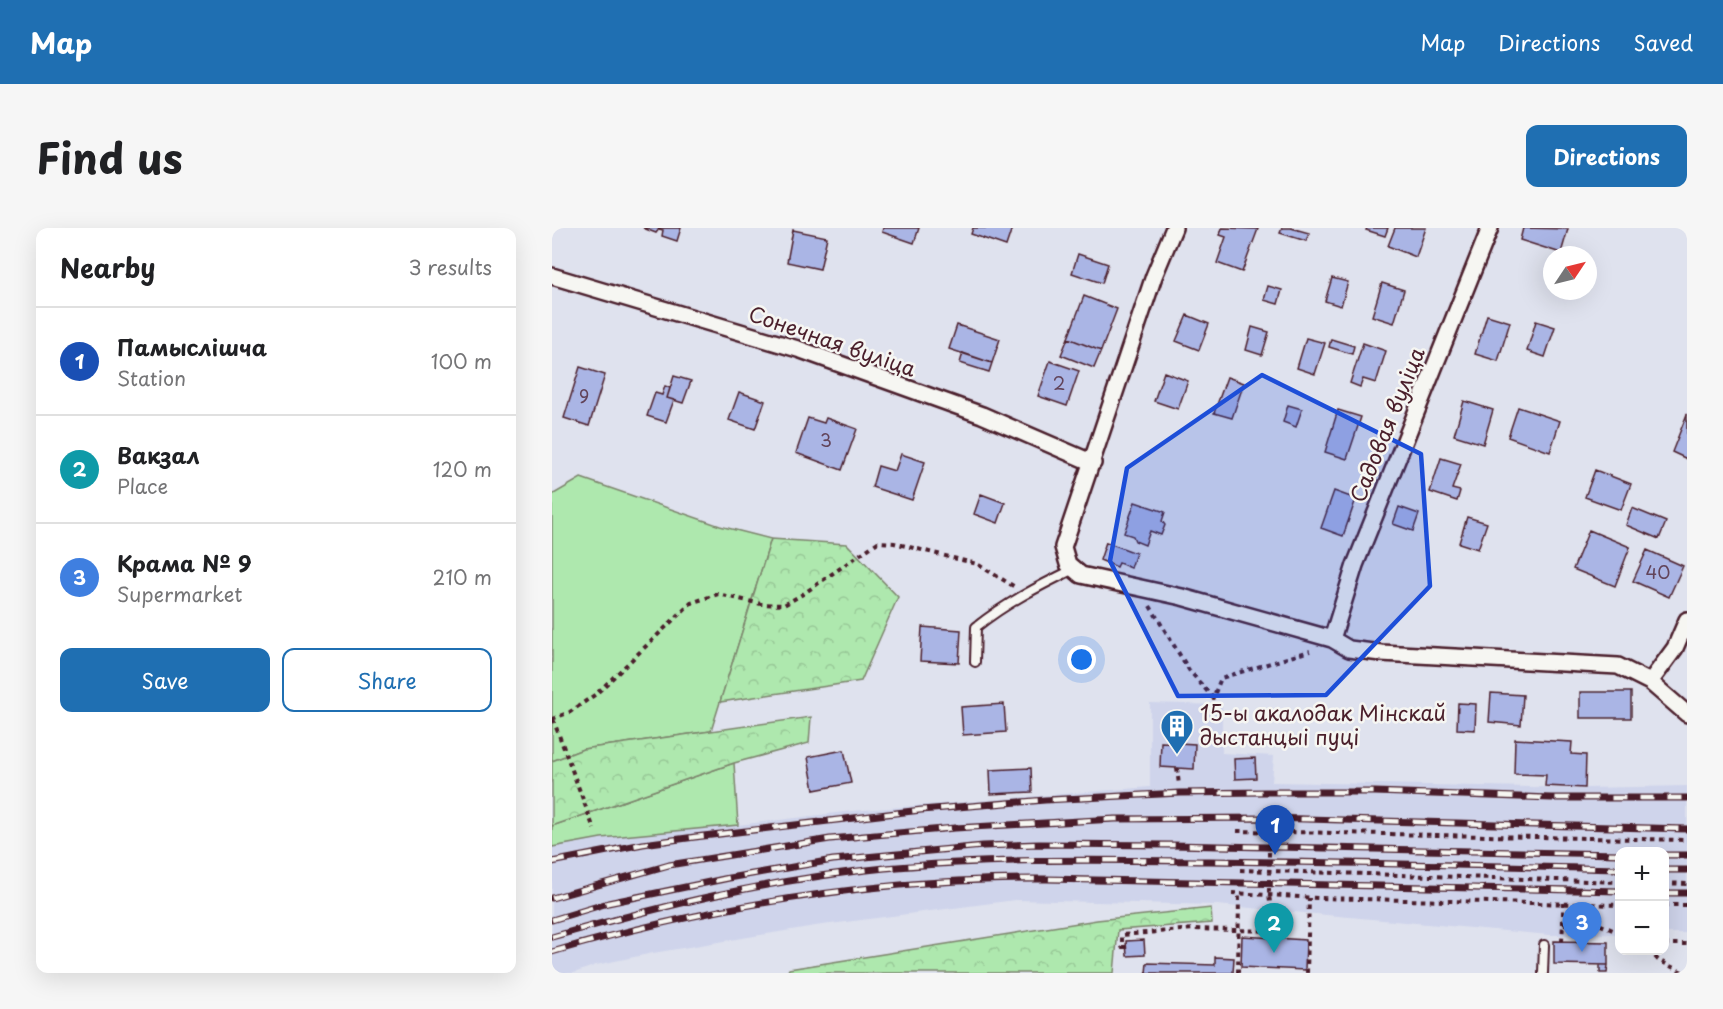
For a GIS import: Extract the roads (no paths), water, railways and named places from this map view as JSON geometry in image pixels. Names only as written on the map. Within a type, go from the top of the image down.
[{"type":"street","points":[[1173,228],[1154,276],[1063,547],[1068,564],[1081,575],[1182,597],[1332,639],[1349,649],[1381,653],[1618,666],[1650,681],[1687,714]]},
{"type":"street","name":"Садовая вуліца","points":[[1332,639],[1355,565],[1490,228]]},
{"type":"street","name":"Сонечная вуліца","points":[[552,276],[801,350],[982,415],[1093,463]]},
{"type":"street","points":[[1650,681],[1675,648],[1687,620]]},
{"type":"lane","points":[[975,662],[976,627],[1026,593],[1074,569]]},
{"type":"lane","points":[[1543,973],[1544,945]]},
{"type":"railway","points":[[552,862],[643,844],[695,837],[921,810],[1045,800],[1180,793],[1267,792],[1375,792],[1551,798],[1687,798]]},
{"type":"railway","points":[[552,898],[669,865],[830,839],[955,828],[1115,819],[1267,818],[1687,829]]},
{"type":"railway","points":[[552,920],[608,903],[729,878],[833,860],[983,846],[1171,845],[1615,854]]},
{"type":"railway","points":[[1669,855],[1687,855]]},
{"type":"railway","points":[[552,937],[675,904],[759,886],[843,873],[926,865],[1006,861],[1128,860],[1615,869]]},
{"type":"railway","points":[[1669,870],[1687,870]]},
{"type":"railway","points":[[552,952],[613,935],[735,908],[858,889],[921,883],[1046,879],[1615,891]]},
{"type":"railway","points":[[1669,893],[1687,893]]},
{"type":"place","name":"15-ы акалодак Мінскай дыстанцыі пуці","points":[[1177,755]]},
{"type":"place","name":"Памыслішча","points":[[1275,855]]},
{"type":"place","name":"Крама № 9","points":[[1582,952]]},
{"type":"place","name":"Вакзал","points":[[1274,953]]}]
